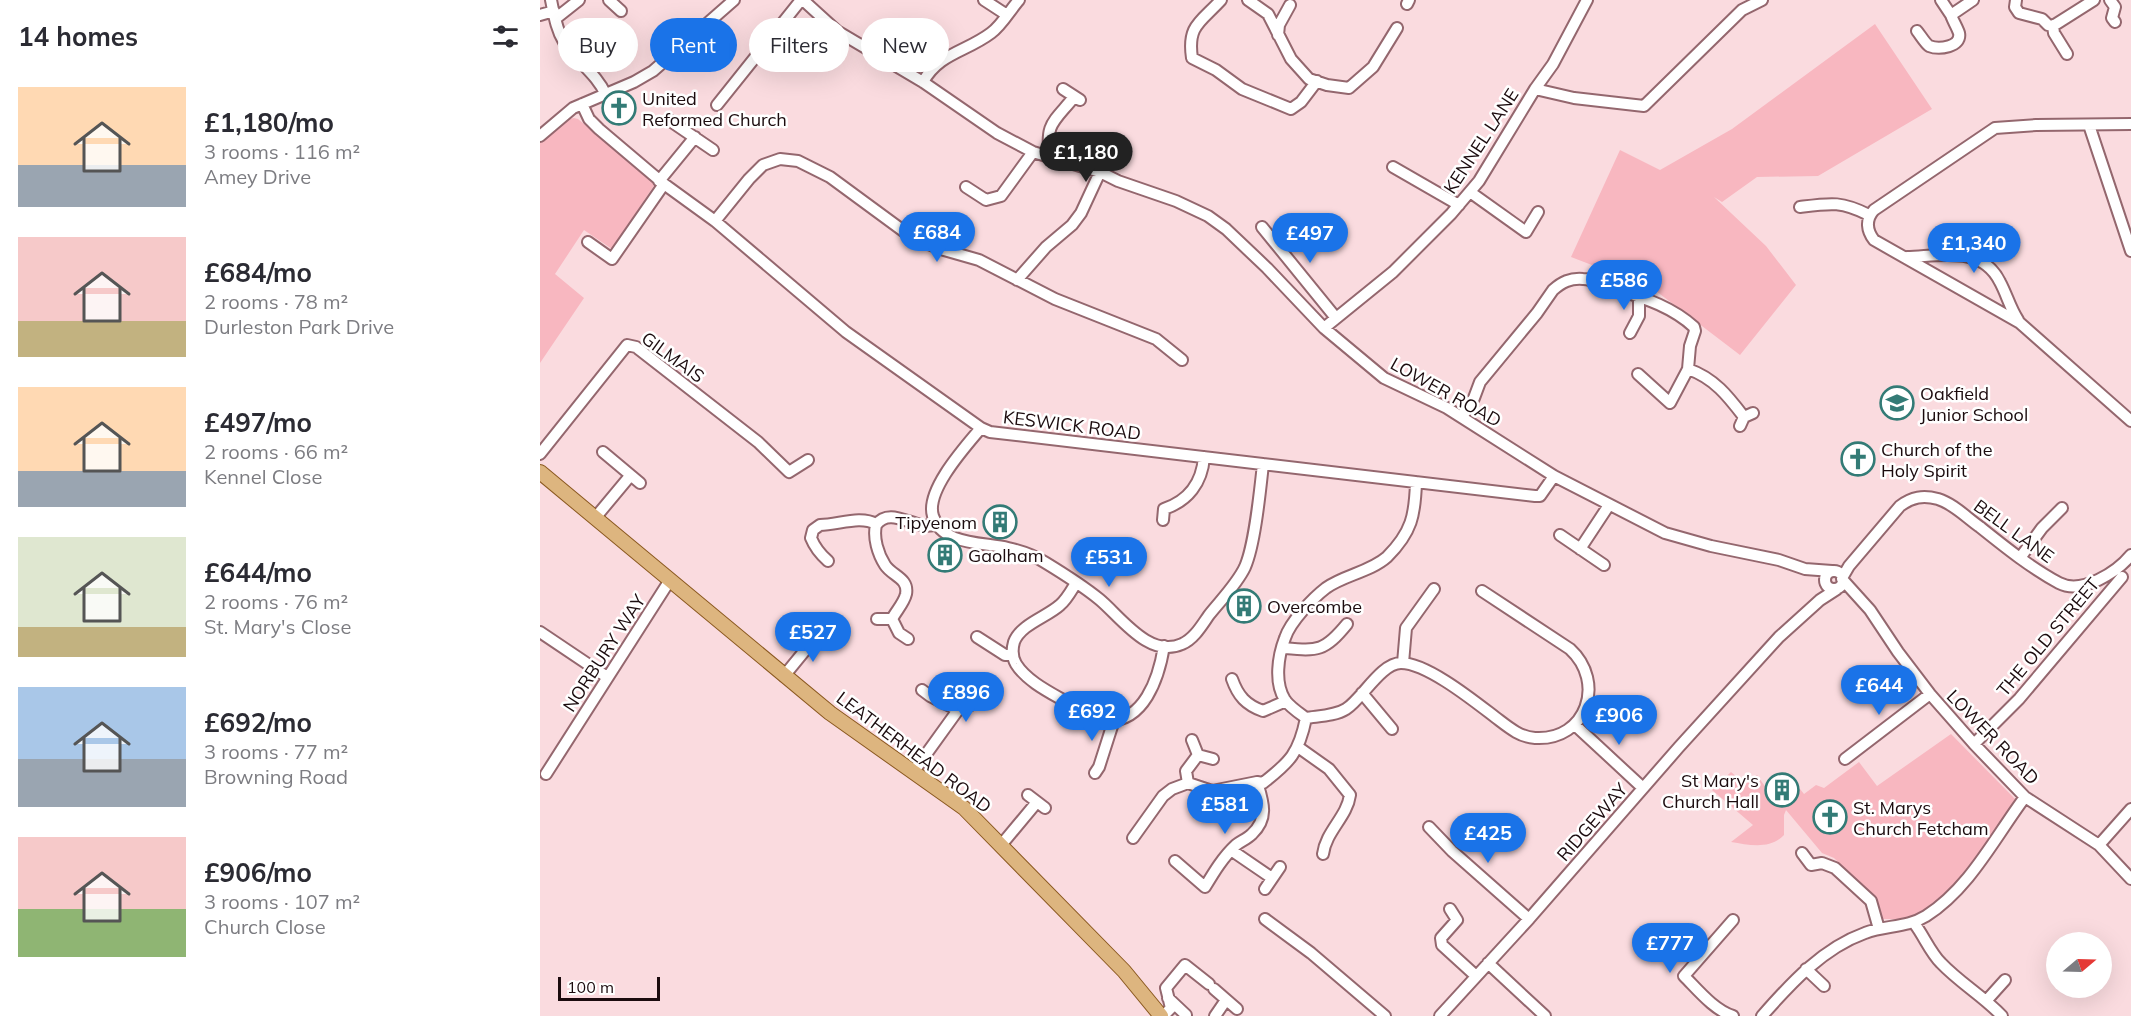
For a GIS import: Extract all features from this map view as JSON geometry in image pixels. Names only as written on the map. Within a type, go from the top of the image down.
[{"type":"main road","name":"LEATHERHEAD ROAD","points":[[540,472],[857,734],[914,771],[964,808],[1002,844],[1124,971],[1162,1016]]},
{"type":"street","points":[[551,0],[564,41],[601,84],[606,95]]},
{"type":"street","points":[[540,15],[554,15],[579,0]]},
{"type":"street","points":[[609,0],[621,11]]},
{"type":"street","points":[[540,136],[566,113],[653,71],[734,0]]},
{"type":"street","points":[[717,105],[802,0]]},
{"type":"street","name":"LOWER ROAD","points":[[802,0],[837,31],[923,82],[997,133],[1033,152],[1100,172],[1118,181],[1190,207],[1214,220],[1267,268],[1324,328],[1384,378],[1433,400],[1554,476],[1665,533],[1711,546],[1779,560],[1838,579],[1870,610],[1929,694],[2025,797],[2099,845],[2131,879]]},
{"type":"street","points":[[984,0],[1006,15]]},
{"type":"street","points":[[923,82],[929,70],[943,58],[993,32],[1019,0]]},
{"type":"street","points":[[1221,0],[1199,22],[1189,40],[1192,58],[1215,70],[1242,89],[1291,109],[1301,102],[1317,81]]},
{"type":"street","points":[[1248,0],[1268,14],[1291,59],[1309,80],[1327,85],[1349,88],[1373,67],[1397,27]]},
{"type":"street","name":"KENNEL LANE","points":[[1324,328],[1393,272],[1459,205],[1479,181],[1535,89],[1553,64],[1587,0]]},
{"type":"street","points":[[1535,89],[1574,98],[1644,106],[1744,5],[1762,0]]},
{"type":"street","points":[[1917,31],[1928,45],[1939,48],[1950,46],[1958,40],[1959,34],[1951,15],[1941,0]]},
{"type":"street","points":[[1951,15],[1973,0]]},
{"type":"street","points":[[2016,0],[2015,7],[2019,13],[2042,19],[2048,25],[2053,26],[2094,0]]},
{"type":"street","points":[[2110,0],[2115,7],[2112,18],[2115,22]]},
{"type":"street","points":[[1278,36],[1279,25],[1292,3]]},
{"type":"street","points":[[1268,14],[1292,3]]},
{"type":"street","points":[[2053,26],[2054,33],[2067,54]]},
{"type":"street","points":[[1050,158],[1049,129],[1077,99],[1063,89]]},
{"type":"street","name":"KESWICK ROAD","points":[[582,104],[590,119],[599,129],[661,182],[715,221],[846,332],[981,428],[990,432],[1538,496],[1554,476]]},
{"type":"street","points":[[669,120],[713,150]]},
{"type":"street","points":[[1869,215],[1995,128],[2131,124]]},
{"type":"street","points":[[2089,125],[2131,251]]},
{"type":"street","points":[[588,242],[612,259],[661,182],[695,137]]},
{"type":"street","points":[[966,187],[986,200],[1001,196],[1033,152]]},
{"type":"street","points":[[715,221],[757,170],[771,162],[788,159],[812,167],[830,177],[913,238],[968,256],[1077,309],[1156,339],[1182,360]]},
{"type":"street","points":[[1393,166],[1459,205]]},
{"type":"street","points":[[1017,280],[1046,247],[1072,225],[1081,213],[1100,172]]},
{"type":"street","points":[[1470,192],[1530,235],[1538,212]]},
{"type":"street","points":[[1800,207],[1828,204],[1849,206],[1869,215]]},
{"type":"street","points":[[1869,215],[1868,227],[1874,240],[2020,323],[2131,421]]},
{"type":"street","points":[[1262,227],[1336,318]]},
{"type":"street","points":[[1907,257],[1958,254],[1976,259],[1992,269],[2020,323]]},
{"type":"street","points":[[1462,417],[1485,375],[1561,283],[1571,280],[1585,279],[1639,296],[1663,306],[1694,327],[1688,369],[1670,403],[1638,374]]},
{"type":"street","points":[[1630,333],[1639,316],[1639,296]]},
{"type":"street","name":"GILMAIS","points":[[540,454],[627,345],[636,347],[758,442],[789,472],[808,460]]},
{"type":"street","points":[[1688,369],[1716,384],[1746,418]]},
{"type":"street","points":[[981,428],[936,489],[931,504],[936,524],[942,531],[957,539],[1009,548],[1033,556],[1105,604],[1132,632],[1164,646],[1177,646],[1187,642],[1206,612],[1245,566],[1251,546],[1263,464]]},
{"type":"street","points":[[603,452],[640,483]]},
{"type":"street","points":[[1161,513],[1190,492],[1202,474],[1204,457]]},
{"type":"street","points":[[595,518],[630,476]]},
{"type":"street","points":[[1306,718],[1286,701],[1279,681],[1279,664],[1285,636],[1305,608],[1327,587],[1386,558],[1411,524],[1415,510],[1416,482]]},
{"type":"street","name":"BELL LANE","points":[[1838,579],[1900,506],[1906,501],[1923,496],[1953,507],[2020,558],[2059,584],[2086,584],[2123,576]]},
{"type":"street","points":[[1580,549],[1609,505]]},
{"type":"street","points":[[2020,558],[2042,528],[2062,508]]},
{"type":"street","points":[[892,619],[906,594],[903,580],[883,562],[875,539],[876,524],[881,519],[891,518],[927,526],[936,524]]},
{"type":"street","points":[[828,561],[813,543],[811,537],[816,528],[820,525],[869,520],[876,524]]},
{"type":"street","points":[[1560,535],[1604,565]]},
{"type":"street","name":"THE OLD STREET","points":[[1974,744],[2019,699],[2104,595],[2123,576],[2131,555]]},
{"type":"street","name":"LOWER ROAD","points":[[1805,569],[1829,588],[1838,579]]},
{"type":"street","name":"RIDGEWAY","points":[[1444,1015],[1476,976],[1779,637],[1820,600],[1838,579]]},
{"type":"street","name":"NORBURY WAY","points":[[546,774],[670,580]]},
{"type":"street","points":[[1076,583],[1062,604],[1019,634],[1014,644],[1013,655],[1018,666],[1042,688],[1093,717],[1114,720],[1131,714],[1148,695],[1158,675],[1164,646]]},
{"type":"street","name":"RIDGEWAY","points":[[1820,600],[1825,583]]},
{"type":"street","points":[[1403,663],[1406,628],[1434,589]]},
{"type":"street","points":[[1306,718],[1341,711],[1384,671],[1403,663],[1440,678],[1522,736],[1544,738],[1575,725],[1584,711],[1588,688],[1585,671],[1579,657],[1482,591]]},
{"type":"street","points":[[877,619],[892,619]]},
{"type":"street","points":[[892,619],[905,639]]},
{"type":"street","points":[[810,624],[830,641]]},
{"type":"street","points":[[1283,648],[1310,650],[1329,645],[1347,624]]},
{"type":"street","points":[[540,632],[607,677]]},
{"type":"street","points":[[784,676],[820,632]]},
{"type":"street","points":[[977,637],[985,647],[1005,655],[1013,655]]},
{"type":"street","points":[[1232,679],[1236,691],[1250,707],[1263,711],[1286,701]]},
{"type":"street","points":[[922,690],[958,710]]},
{"type":"street","points":[[1362,693],[1392,729]]},
{"type":"street","points":[[1845,759],[1929,694]]},
{"type":"street","points":[[914,771],[958,710],[973,704]]},
{"type":"street","points":[[1133,838],[1163,796],[1172,789],[1188,783],[1212,790],[1257,782],[1263,783],[1286,765],[1298,747],[1306,718]]},
{"type":"street","points":[[1095,773],[1114,720]]},
{"type":"street","points":[[1575,725],[1643,788]]},
{"type":"street","points":[[1192,740],[1198,755]]},
{"type":"street","points":[[1298,747],[1329,769],[1350,795],[1349,804],[1324,842],[1323,854]]},
{"type":"street","points":[[1198,755],[1213,759]]},
{"type":"street","points":[[1188,783],[1186,771],[1198,755]]},
{"type":"street","points":[[1175,861],[1205,887],[1231,850],[1252,834],[1263,820],[1263,802],[1257,782]]},
{"type":"street","points":[[1762,1016],[1815,961],[1864,933],[1914,923],[1929,914],[1964,883],[2025,797]]},
{"type":"street","points":[[1002,844],[1037,801]]},
{"type":"street","points":[[2099,845],[2131,809]]},
{"type":"street","points":[[1429,827],[1452,851],[1529,919]]},
{"type":"street","points":[[1231,850],[1272,878]]},
{"type":"street","points":[[1802,853],[1811,865],[1822,862],[1835,868],[1871,901],[1879,929]]},
{"type":"street","points":[[1265,888],[1280,867]]},
{"type":"street","points":[[1450,909],[1457,920],[1441,938],[1442,945],[1476,976]]},
{"type":"street","points":[[1265,919],[1311,953],[1385,1016]]},
{"type":"street","points":[[1733,920],[1684,976],[1704,996],[1733,1016]]},
{"type":"street","points":[[1914,923],[1938,960],[1964,986],[1987,1000],[2002,1016]]},
{"type":"street","points":[[1488,963],[1545,1016]]},
{"type":"street","points":[[1162,1016],[1171,1009],[1166,988],[1185,964],[1238,1010]]},
{"type":"street","points":[[1806,969],[1824,986]]},
{"type":"street","points":[[1987,1000],[2005,980]]},
{"type":"street","points":[[1168,997],[1186,1015]]},
{"type":"street","points":[[1215,1016],[1226,1000]]},
{"type":"shaded area","points":[[1875,24],[1932,109],[1818,176],[1757,177],[1722,202],[1714,197],[1766,246],[1796,285],[1740,355],[1652,288],[1571,257],[1620,150],[1660,170],[1732,129]]},
{"type":"shaded area","points":[[574,118],[655,184],[612,249],[584,230],[555,274],[584,298],[540,363],[540,142],[569,119]]},
{"type":"shaded area","points":[[1951,734],[2017,801],[1959,883],[1930,909],[1911,918],[1883,919],[1877,900],[1834,858],[1822,853],[1786,810],[1784,835],[1778,840],[1766,845],[1731,842],[1753,825],[1712,790],[1731,772],[1745,784],[1757,775],[1778,805],[1800,789],[1804,794],[1816,785],[1824,788],[1859,762],[1877,786]]},
{"type":"place","name":"United Reformed Church","points":[[619,108]]},
{"type":"place","name":"Oakfield Junior School","points":[[1897,403]]},
{"type":"place","name":"Church of the Holy Spirit","points":[[1858,459]]},
{"type":"place","name":"Tipyenom","points":[[1000,522]]},
{"type":"place","name":"Gaolham","points":[[945,555]]},
{"type":"place","name":"Overcombe","points":[[1244,606]]},
{"type":"place","name":"St Mary's Church Hall","points":[[1782,790]]},
{"type":"place","name":"St. Marys Church Fetcham","points":[[1830,817]]}]
